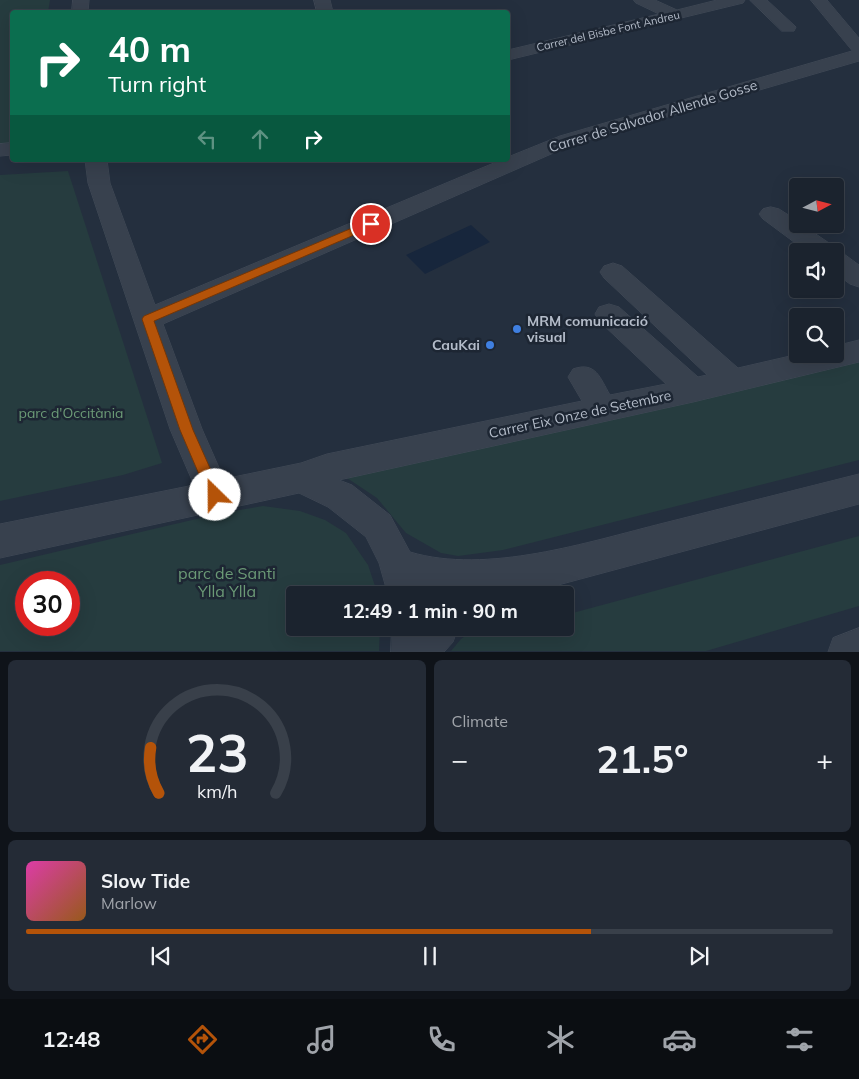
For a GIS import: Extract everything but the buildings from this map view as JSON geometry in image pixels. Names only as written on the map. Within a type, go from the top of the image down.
[{"type":"street","points":[[642,0],[676,15]]},
{"type":"street","name":"Carrer del Bisbe Font Andreu","points":[[510,55],[737,0]]},
{"type":"street","points":[[758,0],[788,27]]},
{"type":"street","points":[[819,0],[859,49]]},
{"type":"street","name":"Carrer de Salvador Allende Gosse","points":[[148,319],[566,140],[859,55]]},
{"type":"street","points":[[96,162],[99,183],[186,430],[215,495]]},
{"type":"street","points":[[771,214],[812,243]]},
{"type":"street","points":[[844,267],[859,278]]},
{"type":"street","points":[[613,272],[732,380]]},
{"type":"street","points":[[609,314],[693,390]]},
{"type":"street","name":"Carrer Eix Onze de Setembre","points":[[0,541],[301,478],[327,468],[603,410],[859,351]]},
{"type":"street","points":[[583,378],[603,410]]},
{"type":"street","points":[[301,478],[340,496],[378,526],[402,581],[427,575],[463,580],[547,570],[859,489]]},
{"type":"street","points":[[510,586],[547,570]]},
{"type":"street","points":[[411,636],[411,652]]},
{"type":"street","points":[[423,652],[431,636]]},
{"type":"street","points":[[847,652],[859,648]]},
{"type":"green space","points":[[0,0],[50,0],[48,10],[10,10],[10,149],[0,150]]},
{"type":"green space","name":"parc d'Occitània","points":[[68,171],[162,463],[123,475],[0,501],[0,175]]},
{"type":"green space","points":[[859,361],[859,460],[503,550],[458,556],[441,553],[406,533],[377,498],[344,476]]},
{"type":"green space","name":"parc de Santi Ylla Ylla","points":[[263,506],[300,511],[325,520],[346,533],[368,565],[375,586],[286,586],[286,636],[380,636],[379,651],[0,651],[0,565],[222,513]]},
{"type":"green space","points":[[859,536],[859,606],[706,651],[451,651],[465,636],[574,636],[574,613]]},
{"type":"water","points":[[471,225],[490,242],[425,274],[406,255]]},
{"type":"place","name":"MRM comunicació visual","points":[[517,329]]},
{"type":"place","name":"CauKai","points":[[490,345]]},
{"type":"route","points":[[215,495],[186,430],[148,319],[371,224]]}]
